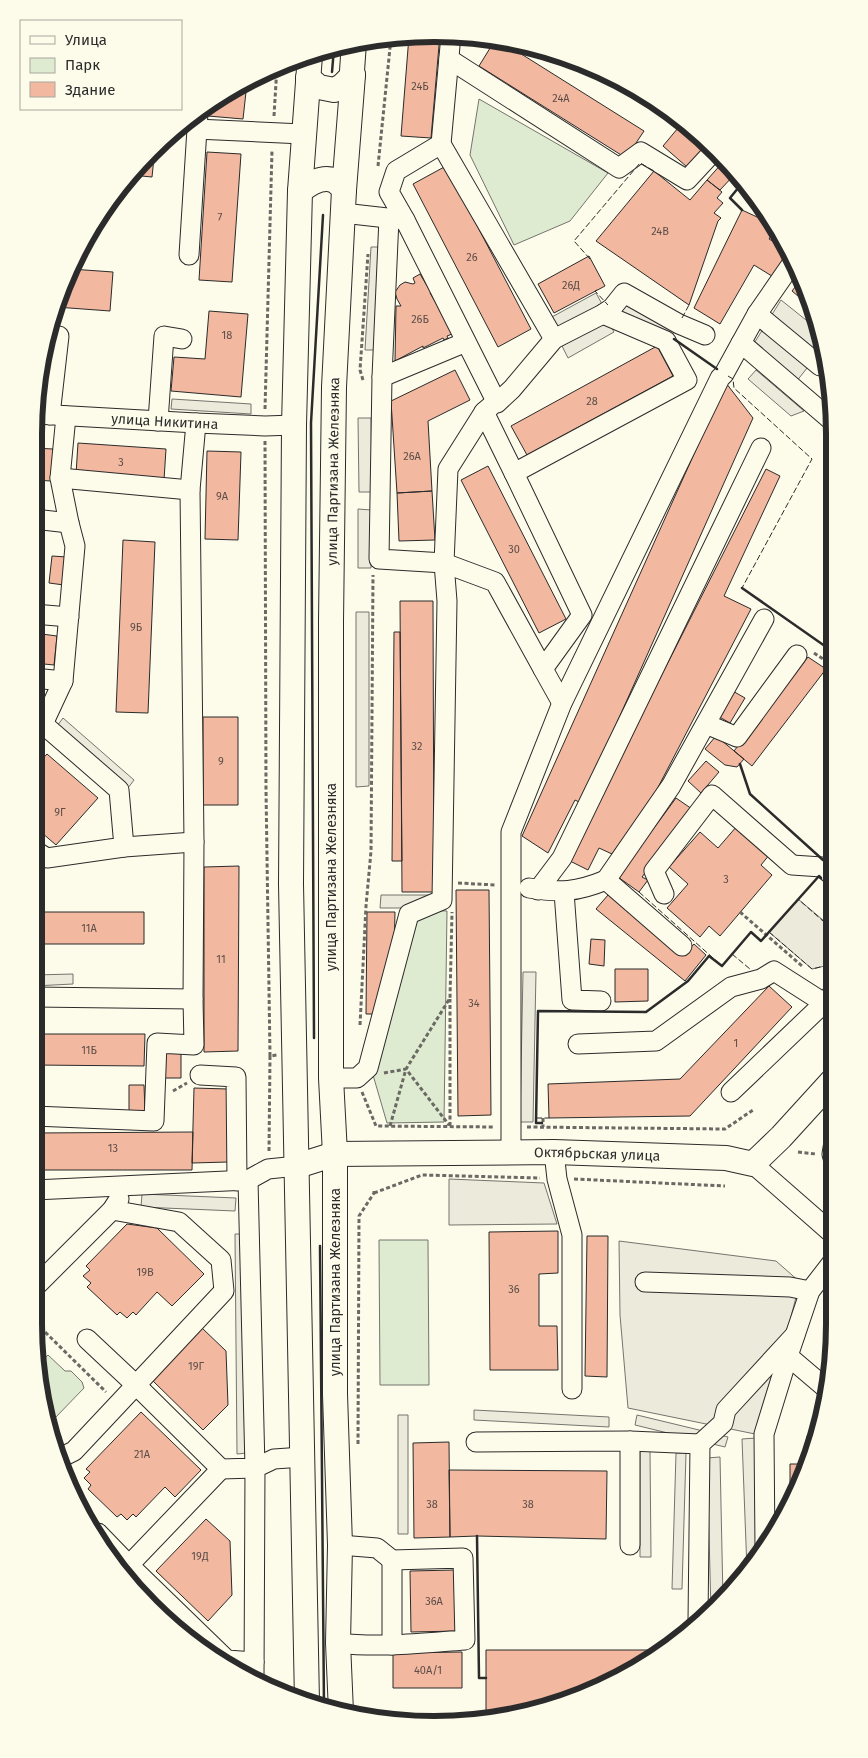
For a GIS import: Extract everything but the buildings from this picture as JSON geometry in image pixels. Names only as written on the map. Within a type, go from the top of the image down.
[{"type":"main road","name":"улица Партизана Железняка","points":[[340,1704],[338,1643],[340,1545],[335,1394],[335,1154],[331,1078],[332,621],[334,387],[353,51]]},
{"type":"main road","points":[[309,67],[319,87],[334,90],[342,86],[353,75]]},
{"type":"main road","points":[[307,1695],[291,884],[294,426],[300,191],[309,67]]},
{"type":"main road","points":[[300,191],[311,182],[328,179],[335,181],[344,190]]},
{"type":"main road","points":[[753,1164],[781,1137],[826,1088]]},
{"type":"main road","name":"Октябрьская улица","points":[[297,1166],[335,1154],[511,1154],[554,1152],[726,1158],[753,1164]]},
{"type":"street","points":[[450,43],[441,144],[554,339]]},
{"type":"street","points":[[449,59],[619,168],[641,152],[688,180],[710,156]]},
{"type":"street","points":[[198,121],[273,132],[304,134]]},
{"type":"street","points":[[189,255],[197,122]]},
{"type":"street","points":[[441,144],[396,171],[389,192],[397,219],[466,342],[514,473],[582,615],[543,670]]},
{"type":"street","points":[[343,213],[397,219]]},
{"type":"street","points":[[397,219],[382,377],[379,560],[444,563],[495,582],[562,703]]},
{"type":"street","points":[[511,1154],[511,832],[562,703],[720,378],[758,314],[789,269]]},
{"type":"street","points":[[331,1078],[357,1078],[368,1068],[409,914],[442,900],[447,601],[444,563],[448,469],[490,408],[512,389],[554,339],[603,314],[612,308],[624,293],[680,324],[705,335]]},
{"type":"street","points":[[514,473],[687,380],[666,340],[603,314]]},
{"type":"street","points":[[758,314],[819,365]]},
{"type":"street","points":[[42,722],[63,681],[75,546],[60,478],[51,415],[59,336],[55,336]]},
{"type":"street","points":[[158,421],[164,336],[182,339]]},
{"type":"street","points":[[382,377],[466,342]]},
{"type":"street","points":[[741,343],[825,415]]},
{"type":"street","name":"улица Никитина","points":[[51,415],[294,426]]},
{"type":"street","points":[[42,1116],[154,1121],[158,1043],[194,1046],[190,490],[196,423]]},
{"type":"street","points":[[538,890],[562,858],[761,448]]},
{"type":"street","points":[[60,478],[190,490]]},
{"type":"street","points":[[42,520],[69,523]]},
{"type":"street","points":[[42,615],[69,617]]},
{"type":"street","points":[[510,886],[564,892],[585,888],[606,880],[671,786],[764,619]]},
{"type":"street","points":[[706,724],[736,737],[804,654]]},
{"type":"street","points":[[42,679],[63,681]]},
{"type":"street","points":[[42,730],[119,790],[124,847]]},
{"type":"street","points":[[664,894],[654,871],[712,795],[792,865],[822,867],[826,870]]},
{"type":"street","points":[[42,855],[47,858],[124,847],[194,842]]},
{"type":"street","points":[[606,880],[682,946]]},
{"type":"street","points":[[564,892],[572,1000],[601,1001]]},
{"type":"street","points":[[578,1044],[656,1042],[731,987],[760,979],[774,971],[826,997]]},
{"type":"street","points":[[42,998],[193,999]]},
{"type":"street","points":[[731,1092],[826,1000]]},
{"type":"street","points":[[200,1075],[236,1077],[255,1468],[254,1671]]},
{"type":"street","points":[[554,1152],[557,1179],[572,1235],[572,1389]]},
{"type":"street","name":"Октябрьская улица","points":[[753,1164],[826,1228]]},
{"type":"street","points":[[42,1190],[242,1180],[268,1169],[297,1166]]},
{"type":"street","points":[[42,1274],[112,1210],[120,1197],[122,1186]]},
{"type":"street","points":[[65,1455],[74,1451],[119,1405],[224,1291],[221,1260],[179,1222],[112,1210]]},
{"type":"street","points":[[765,1534],[764,1434],[810,1291],[826,1270]]},
{"type":"street","points":[[646,1282],[790,1287],[810,1291]]},
{"type":"street","points":[[476,1442],[630,1441],[700,1444],[723,1423],[726,1410],[795,1335]]},
{"type":"street","points":[[87,1339],[221,1469]]},
{"type":"street","points":[[788,1356],[821,1384]]},
{"type":"street","points":[[630,1441],[630,1545]]},
{"type":"street","points":[[698,1613],[700,1444]]},
{"type":"street","points":[[127,1567],[221,1469],[255,1468],[274,1460],[303,1456]]},
{"type":"street","points":[[338,1643],[392,1645],[465,1640],[463,1558],[392,1560],[377,1548],[340,1545]]},
{"type":"street","points":[[392,1560],[392,1645]]},
{"type":"street","points":[[145,1588],[196,1635]]},
{"type":"path","points":[[265,409],[276,76]]},
{"type":"path","points":[[265,439],[266,790],[270,1056],[269,1150]]},
{"type":"path","points":[[804,654],[826,663]]},
{"type":"path","points":[[452,883],[510,886]]},
{"type":"path","points":[[450,1126],[452,912]]},
{"type":"path","points":[[740,912],[766,936]]},
{"type":"path","points":[[390,1126],[406,1069],[450,998]]},
{"type":"path","points":[[270,1056],[280,1055]]},
{"type":"path","points":[[406,1069],[450,1126]]},
{"type":"path","points":[[382,1073],[406,1069]]},
{"type":"path","points":[[155,1101],[200,1075]]},
{"type":"path","points":[[376,1126],[725,1129],[753,1110]]},
{"type":"path","points":[[543,1118],[543,1128]]},
{"type":"path","points":[[798,1152],[826,1152]]},
{"type":"path","points":[[358,1450],[359,1216],[374,1190]]},
{"type":"path","points":[[42,1333],[44,1331],[119,1405]]},
{"type":"green space","points":[[479,99],[608,173],[570,221],[514,245],[470,155]]},
{"type":"green space","points":[[420,910],[447,911],[444,1122],[387,1123],[373,1075]]},
{"type":"green space","points":[[379,1240],[428,1240],[429,1385],[380,1385]]},
{"type":"green space","points":[[48,1355],[65,1371],[71,1371],[82,1382],[84,1388],[55,1418],[50,1400],[44,1359]]},
{"type":"shaded area","points":[[371,247],[384,247],[378,350],[365,350]]},
{"type":"shaded area","points":[[596,293],[602,304],[556,330],[550,318]]},
{"type":"shaded area","points":[[625,299],[677,326],[671,337],[619,310]]},
{"type":"shaded area","points":[[781,300],[809,322],[817,355],[796,382],[753,345]]},
{"type":"shaded area","points":[[608,321],[614,332],[568,358],[562,346]]},
{"type":"shaded area","points":[[756,370],[804,411],[791,416],[748,379]]},
{"type":"shaded area","points":[[172,399],[251,404],[251,414],[171,409]]},
{"type":"shaded area","points":[[358,418],[371,418],[372,492],[359,492]]},
{"type":"shaded area","points":[[358,509],[371,510],[371,568],[358,568]]},
{"type":"shaded area","points":[[356,612],[369,612],[369,786],[356,787]]},
{"type":"shaded area","points":[[63,718],[134,780],[128,788],[57,726]]},
{"type":"shaded area","points":[[381,895],[434,895],[433,908],[380,908]]},
{"type":"shaded area","points":[[798,899],[823,920],[826,917],[826,966],[812,969],[769,932]]},
{"type":"shaded area","points":[[523,972],[536,972],[533,1122],[520,1122]]},
{"type":"shaded area","points":[[73,974],[73,984],[42,986],[42,975]]},
{"type":"shaded area","points":[[449,1179],[544,1183],[557,1224],[449,1225]]},
{"type":"shaded area","points":[[142,1194],[236,1198],[235,1211],[141,1207]]},
{"type":"shaded area","points":[[235,1234],[245,1234],[247,1453],[237,1454]]},
{"type":"shaded area","points":[[619,1241],[776,1261],[800,1282],[787,1332],[755,1434],[628,1408],[620,1315]]},
{"type":"shaded area","points":[[474,1410],[609,1417],[609,1427],[474,1420]]},
{"type":"shaded area","points":[[398,1415],[408,1415],[408,1534],[398,1534]]},
{"type":"shaded area","points":[[637,1415],[728,1437],[725,1447],[635,1425]]},
{"type":"shaded area","points":[[756,1438],[760,1543],[747,1560],[742,1439]]},
{"type":"shaded area","points":[[640,1451],[650,1451],[651,1557],[640,1557]]},
{"type":"shaded area","points":[[676,1453],[686,1453],[682,1589],[672,1589]]},
{"type":"shaded area","points":[[720,1457],[723,1588],[711,1601],[707,1458]]},
{"type":"fence","points":[[590,259],[574,241],[640,163],[654,171]]},
{"type":"fence","points":[[597,290],[595,291],[608,305]]},
{"type":"fence","points":[[682,318],[689,305]]},
{"type":"fence","points":[[728,376],[733,379],[734,388],[812,459],[742,588]]},
{"type":"fence","points":[[639,892],[722,966],[751,932],[761,941],[798,899],[823,921],[826,918]]},
{"type":"fence","points":[[769,932],[812,969],[826,966]]},
{"type":"fence","points":[[732,954],[750,969]]},
{"type":"fence","points":[[536,1118],[549,1118]]},
{"type":"wall","points":[[332,72],[333,56]]},
{"type":"wall","points":[[738,188],[730,198],[742,210]]},
{"type":"wall","points":[[314,1038],[311,423],[323,215]]},
{"type":"wall","points":[[674,339],[717,369]]},
{"type":"wall","points":[[742,588],[826,647]]},
{"type":"wall","points":[[740,764],[750,794],[823,860]]},
{"type":"wall","points":[[542,1123],[536,1123],[538,1011],[646,1012],[688,981],[709,956],[722,966],[751,932],[761,941],[819,876],[821,878]]},
{"type":"wall","points":[[320,1246],[324,1699]]},
{"type":"wall","points":[[477,1536],[479,1678],[486,1678]]}]
